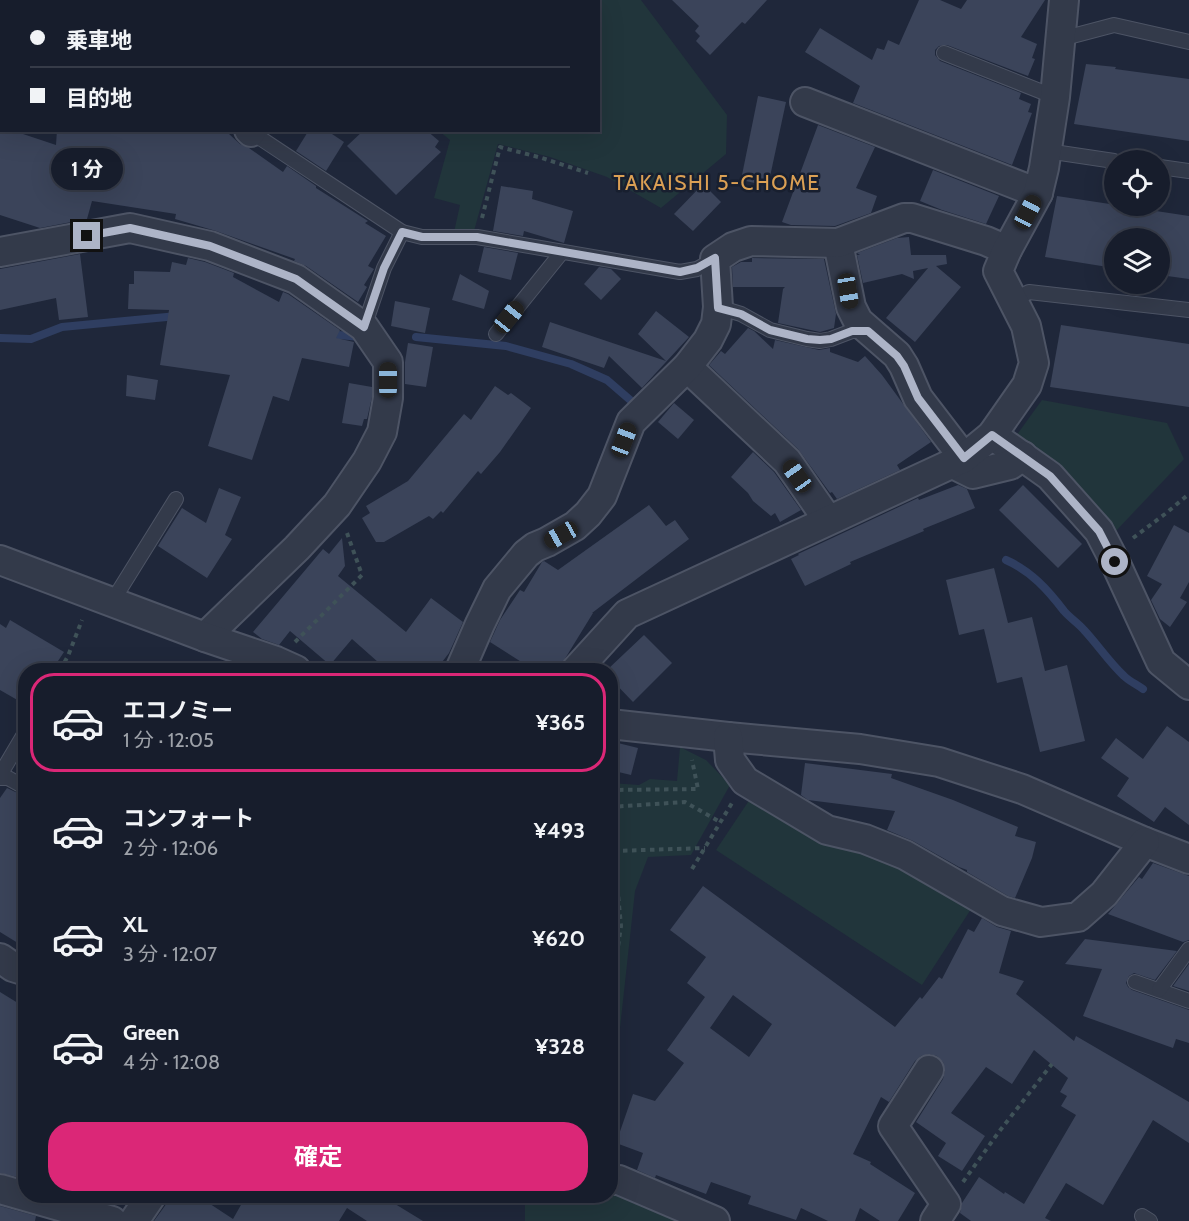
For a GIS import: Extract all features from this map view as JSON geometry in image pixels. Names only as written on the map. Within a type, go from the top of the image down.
[{"type":"street","points":[[582,663],[627,614],[958,461],[992,435],[1027,385],[1034,363],[1026,326],[998,271],[1038,193],[1055,97],[1064,0]]},
{"type":"street","points":[[805,102],[1038,193]]},
{"type":"street","points":[[469,663],[497,589],[526,554],[575,526],[588,514],[602,496],[631,422],[687,367],[708,340],[716,324],[718,308],[715,258],[733,247],[751,241],[838,243],[904,218],[912,218],[1007,250]]},
{"type":"street","points":[[0,252],[130,228],[210,246],[296,279],[364,327],[388,362],[388,398],[382,432],[367,461],[337,505],[297,548],[205,637]]},
{"type":"street","points":[[838,243],[851,307],[858,321],[897,356],[918,398],[958,461],[973,474],[1010,465],[1023,456]]},
{"type":"street","points":[[687,367],[787,461],[828,520]]},
{"type":"street","points":[[992,435],[1050,476],[1099,531],[1161,662],[1189,685]]},
{"type":"street","points":[[0,560],[278,663]]},
{"type":"street","points":[[618,725],[860,749],[939,762],[1022,789],[1189,859]]},
{"type":"street","points":[[728,737],[730,760],[745,781],[827,830],[865,839],[905,855],[1002,911],[1041,922],[1078,917],[1104,894],[1145,842]]},
{"type":"street","points":[[0,958],[18,969]]},
{"type":"street","points":[[929,1070],[893,1126],[940,1212]]},
{"type":"street","points":[[618,1180],[715,1221]]},
{"type":"street","points":[[0,1189],[18,1194]]},
{"type":"street","points":[[49,1203],[112,1221]]},
{"type":"street","points":[[134,1221],[146,1203]]},
{"type":"lane","points":[[1061,39],[1114,25],[1189,42]]},
{"type":"lane","points":[[944,53],[1055,97]]},
{"type":"lane","points":[[252,132],[402,232],[422,237],[477,237],[680,272],[697,268],[715,258]]},
{"type":"lane","points":[[1047,151],[1104,160]]},
{"type":"lane","points":[[1170,168],[1189,171]]},
{"type":"lane","points":[[364,327],[384,268],[402,232]]},
{"type":"lane","points":[[496,334],[562,252]]},
{"type":"lane","points":[[1013,300],[1029,292],[1189,310]]},
{"type":"lane","points":[[718,308],[741,314],[770,330],[807,339],[831,339],[852,331],[868,331]]},
{"type":"lane","points":[[112,602],[176,499]]},
{"type":"lane","points":[[18,745],[0,776],[18,784]]},
{"type":"lane","points":[[1159,990],[1189,949]]},
{"type":"lane","points":[[1136,982],[1189,1001]]},
{"type":"path","points":[[477,237],[500,147],[588,173]]},
{"type":"path","points":[[1111,554],[1189,494]]},
{"type":"path","points":[[289,663],[362,575],[337,505]]},
{"type":"path","points":[[64,663],[84,616]]},
{"type":"path","points":[[618,790],[698,789],[692,760]]},
{"type":"path","points":[[692,869],[745,781]]},
{"type":"path","points":[[618,806],[685,802],[720,822]]},
{"type":"path","points":[[618,851],[705,848]]},
{"type":"path","points":[[618,894],[621,926],[618,943]]},
{"type":"path","points":[[940,1212],[1052,1064]]},
{"type":"shaded area","points":[[600,0],[641,0],[727,115],[726,154],[661,208],[607,177],[550,157],[498,144],[474,231],[454,232],[460,205],[434,198],[450,140],[440,132],[600,132]]},
{"type":"shaded area","points":[[1042,400],[1167,423],[1184,459],[1114,533],[1016,436]]},
{"type":"shaded area","points":[[680,747],[706,760],[730,785],[691,855],[648,857],[635,891],[620,1028],[618,1028],[618,784],[639,785],[650,779],[677,781]]},
{"type":"shaded area","points":[[752,796],[868,849],[973,906],[922,985],[716,850]]},
{"type":"shaded area","points":[[618,1192],[685,1221],[525,1221],[525,1203],[618,1203]]},
{"type":"building","points":[[672,0],[767,0],[745,24],[742,22],[710,55],[696,41],[700,36],[695,31],[699,26]]},
{"type":"building","points":[[919,0],[940,0],[961,9],[967,0],[1045,0],[1021,37],[1037,44],[1032,58],[1035,59],[1028,76],[947,45],[939,46],[935,50],[935,55],[940,61],[1021,93],[1019,99],[1031,104],[1028,112],[1032,113],[1012,165],[853,103],[860,86],[805,52],[820,28],[872,60],[877,48],[884,50],[888,40],[899,45]]},
{"type":"building","points":[[1086,64],[1189,79],[1189,141],[1074,124]]},
{"type":"building","points":[[758,96],[786,102],[768,186],[741,180]]},
{"type":"building","points":[[818,125],[875,147],[856,188],[877,196],[871,213],[835,226],[791,225],[782,222]]},
{"type":"building","points":[[0,132],[17,132],[56,145],[57,132],[222,132],[229,134],[240,144],[283,172],[287,166],[316,188],[368,221],[365,223],[386,236],[368,266],[374,269],[364,285],[367,287],[358,302],[306,266],[294,261],[295,259],[175,219],[176,214],[92,201],[87,219],[40,228],[0,215]]},
{"type":"building","points":[[308,132],[329,132],[344,142],[326,171],[296,151]]},
{"type":"building","points":[[362,132],[428,132],[439,141],[435,147],[441,152],[396,195],[347,146]]},
{"type":"building","points":[[933,170],[999,196],[986,224],[920,201]]},
{"type":"building","points":[[703,184],[721,202],[693,231],[674,214]]},
{"type":"building","points":[[501,186],[533,191],[532,199],[573,211],[564,243],[524,231],[523,236],[493,231]]},
{"type":"building","points":[[1057,196],[1104,203],[1104,216],[1170,216],[1170,213],[1189,216],[1189,279],[1170,276],[1170,228],[1104,228],[1104,266],[1045,257]]},
{"type":"building","points":[[909,237],[911,255],[946,255],[947,264],[936,266],[961,287],[915,342],[886,318],[928,268],[913,271],[914,279],[902,274],[863,283],[857,255],[860,255],[857,253],[897,238]]},
{"type":"building","points":[[484,247],[518,253],[511,280],[478,272]]},
{"type":"building","points":[[80,254],[88,317],[59,320],[56,298],[0,310],[0,269]]},
{"type":"building","points":[[188,258],[234,273],[233,277],[279,302],[283,292],[288,294],[340,330],[336,338],[354,342],[349,367],[302,358],[289,401],[273,396],[252,460],[208,446],[230,375],[160,365],[169,310],[128,309],[129,284],[134,284],[134,271],[170,272],[172,262],[186,265]]},
{"type":"building","points":[[752,258],[824,259],[836,314],[834,328],[820,332],[778,323],[785,287],[733,287],[732,267],[741,262],[752,262]]},
{"type":"building","points":[[599,267],[611,269],[621,279],[601,300],[584,284]]},
{"type":"building","points":[[460,274],[489,291],[484,309],[452,300]]},
{"type":"building","points":[[395,301],[430,308],[425,333],[391,326]]},
{"type":"building","points":[[656,311],[689,337],[642,388],[609,356],[604,368],[542,347],[550,322],[666,361],[638,334]]},
{"type":"building","points":[[1061,325],[1189,344],[1189,407],[1050,387]]},
{"type":"building","points":[[748,328],[773,349],[775,340],[819,350],[830,348],[830,352],[858,362],[865,356],[882,375],[931,442],[897,465],[900,470],[837,499],[832,492],[830,493],[798,449],[709,365],[721,351],[725,354]]},
{"type":"building","points":[[408,343],[433,347],[426,387],[405,384]]},
{"type":"building","points":[[127,375],[158,380],[155,400],[126,396]]},
{"type":"building","points":[[349,383],[372,387],[367,419],[364,419],[362,426],[342,423]]},
{"type":"building","points":[[495,386],[508,395],[511,393],[531,408],[500,452],[481,474],[478,471],[443,513],[441,511],[433,519],[429,516],[384,542],[376,542],[362,518],[370,513],[366,506],[408,481],[464,414],[471,420]]},
{"type":"building","points":[[674,403],[694,420],[678,439],[658,422]]},
{"type":"building","points":[[753,452],[774,472],[801,510],[780,522],[775,513],[771,516],[753,501],[731,477]]},
{"type":"building","points":[[958,485],[967,489],[975,508],[850,562],[851,564],[805,586],[791,559],[798,554],[918,498],[919,500]]},
{"type":"building","points":[[1023,485],[1082,544],[1058,568],[999,510]]},
{"type":"building","points":[[219,488],[241,497],[225,535],[232,539],[207,578],[158,546],[182,508],[206,523]]},
{"type":"building","points":[[649,505],[666,526],[675,520],[689,539],[592,613],[562,663],[523,663],[490,642],[500,620],[520,590],[524,592],[542,562],[558,570]]},
{"type":"building","points":[[1174,525],[1189,533],[1189,582],[1180,598],[1187,602],[1170,627],[1160,619],[1151,600],[1162,584],[1147,576]]},
{"type":"building","points":[[342,538],[345,566],[338,576],[406,632],[431,598],[463,622],[449,653],[441,663],[379,663],[352,639],[332,663],[328,663],[290,631],[279,645],[262,639],[253,632],[323,549],[329,554]]},
{"type":"building","points":[[994,568],[1008,623],[1032,617],[1045,671],[1067,665],[1085,741],[1040,752],[1022,677],[997,683],[984,629],[959,635],[946,580]]},
{"type":"building","points":[[10,620],[64,652],[57,663],[18,663],[18,700],[0,690],[0,624],[6,628]]},
{"type":"building","points":[[644,635],[672,663],[633,702],[618,686],[618,663],[614,663]]},
{"type":"building","points":[[1167,726],[1189,742],[1189,825],[1165,807],[1154,822],[1117,796],[1129,778],[1101,758],[1116,738],[1143,759]]},
{"type":"building","points":[[618,743],[638,748],[631,775],[618,772]]},
{"type":"building","points":[[805,763],[892,774],[891,778],[1018,827],[1015,836],[1036,842],[1032,858],[1015,898],[913,841],[887,830],[895,811],[808,800],[801,795]]},
{"type":"building","points":[[7,788],[18,793],[18,943],[0,932],[0,798]]},
{"type":"building","points":[[1153,863],[1189,876],[1189,940],[1183,942],[1108,914],[1139,877],[1142,879]]},
{"type":"building","points":[[703,886],[895,1027],[939,977],[942,979],[968,929],[974,932],[982,918],[997,927],[1011,931],[999,973],[1024,981],[1016,994],[1074,1041],[1076,1036],[1189,1102],[1189,1143],[1153,1120],[1103,1205],[1066,1183],[1045,1218],[1051,1221],[971,1221],[960,1213],[962,1203],[979,1177],[1024,1204],[1076,1115],[1061,1106],[1067,1096],[1060,1092],[1068,1078],[1034,1050],[1012,1084],[986,1067],[951,1113],[985,1136],[962,1171],[938,1156],[946,1143],[916,1122],[943,1079],[945,1071],[943,1062],[937,1056],[929,1054],[915,1061],[889,1102],[881,1097],[853,1154],[871,1162],[870,1164],[915,1193],[898,1221],[880,1221],[860,1208],[855,1221],[828,1221],[801,1208],[796,1220],[748,1204],[751,1196],[711,1182],[706,1194],[656,1175],[655,1178],[637,1170],[643,1153],[618,1144],[618,1137],[633,1094],[655,1101],[684,1063],[667,1050],[705,997],[687,983],[706,957],[670,930]],"holes":[[[733,995],[772,1024],[749,1057],[710,1028]]]},
{"type":"building","points":[[1085,939],[1177,951],[1155,980],[1134,973],[1129,976],[1126,983],[1132,990],[1189,1010],[1189,1043],[1176,1039],[1173,1048],[1083,1016],[1102,969],[1065,964]]},
{"type":"building","points":[[1189,964],[1189,991],[1173,986]]},
{"type":"building","points":[[0,992],[18,1003],[18,1177],[0,1173]]},
{"type":"building","points":[[167,1203],[209,1203],[233,1219],[242,1203],[393,1203],[423,1221],[367,1221],[347,1208],[339,1221],[154,1221]]},
{"type":"building","points":[[0,1206],[36,1216],[35,1221],[0,1221]]},
{"type":"waterway","points":[[0,338],[31,339],[62,327],[177,316]]},
{"type":"waterway","points":[[328,334],[360,337]]},
{"type":"waterway","points":[[416,337],[506,346],[571,364],[607,380],[636,405]]},
{"type":"waterway","points":[[1006,560],[1015,564],[1038,582],[1119,671],[1143,689]]},
{"type":"district","name":"TAKAISHI 5-CHOME","points":[[717,182]]},
{"type":"route","points":[[87,236],[130,228],[210,246],[296,279],[364,327],[384,268],[402,232],[422,237],[477,237],[680,272],[697,268],[715,258],[718,308],[741,314],[770,330],[807,339],[831,339],[852,331],[868,331],[897,356],[918,398],[964,458],[992,435],[1005,443],[1050,476],[1099,531],[1115,562]]}]
